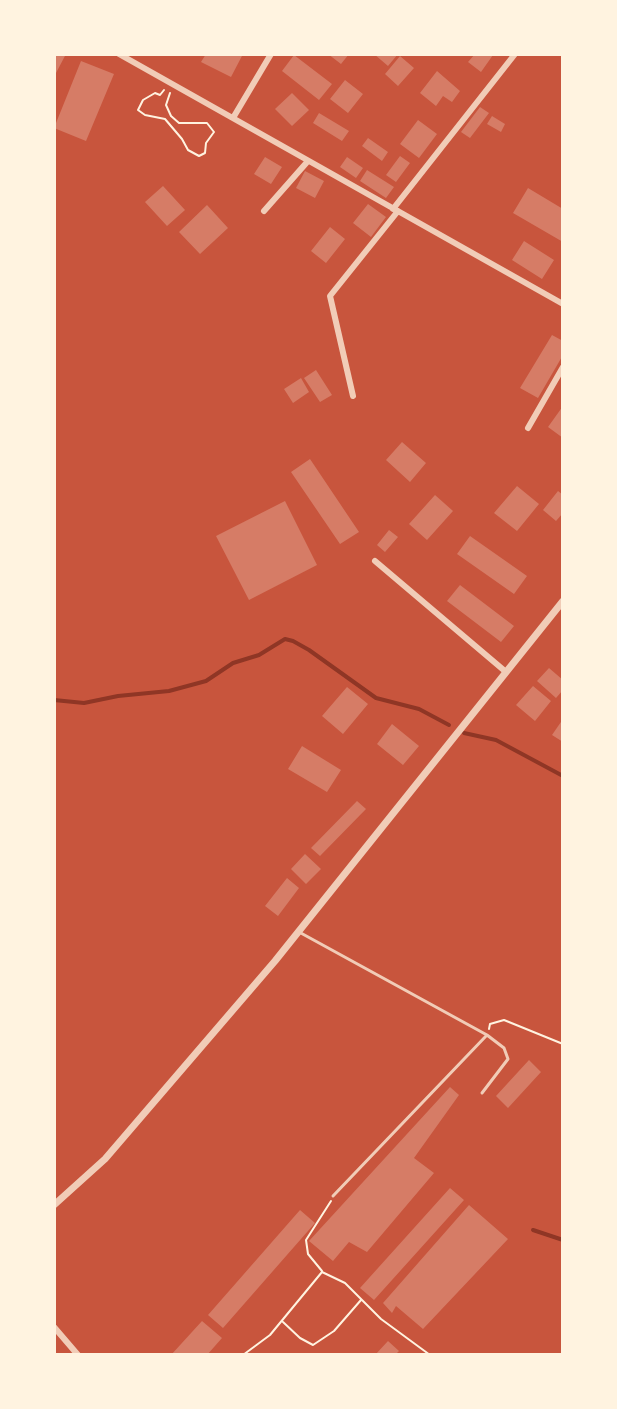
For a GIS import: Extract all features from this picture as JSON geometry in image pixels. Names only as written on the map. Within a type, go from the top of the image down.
[{"type":"street","points":[[119,54],[563,304]]},
{"type":"street","points":[[233,118],[271,54]]},
{"type":"street","points":[[353,396],[330,296],[515,54]]},
{"type":"street","points":[[264,211],[308,161]]},
{"type":"street","points":[[528,428],[563,367]]},
{"type":"street","points":[[375,561],[506,672]]},
{"type":"street","points":[[54,1205],[105,1159],[299,932],[563,601]]},
{"type":"street","points":[[54,1327],[78,1355]]},
{"type":"lane","points":[[299,932],[487,1035],[504,1048],[508,1059],[482,1093]]},
{"type":"lane","points":[[333,1196],[487,1035]]},
{"type":"path","points":[[172,84],[166,100],[171,116],[179,123],[207,123],[214,132],[206,143],[205,153],[199,156],[188,150],[165,119],[145,115],[138,110],[143,100],[155,93],[160,95],[172,84]]},
{"type":"path","points":[[487,1035],[490,1024],[504,1020],[563,1044]]},
{"type":"path","points":[[333,1196],[306,1240],[308,1254],[322,1272],[345,1283],[381,1319],[430,1355]]},
{"type":"path","points":[[243,1355],[270,1335],[322,1272]]},
{"type":"path","points":[[282,1321],[300,1338],[313,1345],[334,1331],[361,1300]]},
{"type":"building","points":[[54,54],[66,54],[56,73],[54,71]]},
{"type":"building","points":[[206,54],[243,54],[231,77],[201,62]]},
{"type":"building","points":[[328,54],[349,54],[341,64]]},
{"type":"building","points":[[374,54],[398,54],[388,66]]},
{"type":"building","points":[[475,54],[493,55],[481,72],[468,62]]},
{"type":"building","points":[[294,55],[332,84],[319,100],[282,71]]},
{"type":"building","points":[[400,56],[414,68],[398,86],[385,74]]},
{"type":"building","points":[[81,61],[114,74],[86,141],[54,128]]},
{"type":"building","points":[[437,71],[460,91],[452,102],[443,96],[436,106],[420,93]]},
{"type":"building","points":[[345,80],[363,94],[348,113],[330,99]]},
{"type":"building","points":[[292,93],[309,110],[292,126],[275,109]]},
{"type":"building","points":[[480,107],[489,113],[470,138],[461,132]]},
{"type":"building","points":[[319,113],[349,131],[342,141],[313,123]]},
{"type":"building","points":[[492,116],[505,124],[501,132],[487,124]]},
{"type":"building","points":[[418,120],[437,134],[419,158],[400,144]]},
{"type":"building","points":[[368,138],[388,152],[382,161],[362,146]]},
{"type":"building","points":[[400,156],[410,163],[396,182],[386,175]]},
{"type":"building","points":[[265,157],[282,167],[271,184],[254,174]]},
{"type":"building","points":[[347,157],[363,168],[356,178],[340,167]]},
{"type":"building","points":[[367,170],[394,187],[386,198],[360,181]]},
{"type":"building","points":[[305,171],[324,181],[315,198],[296,188]]},
{"type":"building","points":[[163,186],[185,210],[167,226],[145,202]]},
{"type":"building","points":[[528,188],[563,209],[563,242],[513,213]]},
{"type":"building","points":[[368,204],[386,217],[371,237],[353,223]]},
{"type":"building","points":[[207,205],[228,228],[200,254],[179,232]]},
{"type":"building","points":[[330,227],[345,239],[326,263],[311,251]]},
{"type":"building","points":[[524,241],[554,260],[542,279],[512,260]]},
{"type":"building","points":[[552,335],[563,341],[563,355],[538,398],[520,388]]},
{"type":"building","points":[[316,370],[332,395],[320,402],[304,378]]},
{"type":"building","points":[[301,378],[309,392],[293,403],[284,389]]},
{"type":"building","points":[[563,406],[563,438],[548,427]]},
{"type":"building","points":[[402,442],[426,463],[410,482],[386,460]]},
{"type":"building","points":[[310,459],[359,532],[340,544],[291,472]]},
{"type":"building","points":[[517,486],[539,504],[517,531],[494,513]]},
{"type":"building","points":[[558,491],[563,495],[563,513],[556,521],[543,510]]},
{"type":"building","points":[[435,495],[453,511],[427,540],[409,524]]},
{"type":"building","points":[[285,501],[317,565],[249,600],[216,536]]},
{"type":"building","points":[[389,530],[398,537],[385,552],[377,545]]},
{"type":"building","points":[[470,536],[527,576],[514,594],[457,554]]},
{"type":"building","points":[[460,585],[514,626],[501,642],[447,601]]},
{"type":"building","points":[[549,668],[563,680],[563,690],[556,698],[537,681]]},
{"type":"building","points":[[533,686],[551,701],[535,721],[516,705]]},
{"type":"building","points":[[347,687],[368,704],[343,734],[322,716]]},
{"type":"building","points":[[563,719],[563,742],[552,735]]},
{"type":"building","points":[[392,724],[419,746],[403,765],[377,744]]},
{"type":"building","points":[[302,746],[341,770],[327,792],[288,769]]},
{"type":"building","points":[[357,801],[366,809],[320,856],[311,848]]},
{"type":"building","points":[[305,854],[321,869],[306,884],[291,869]]},
{"type":"building","points":[[287,878],[299,888],[278,916],[265,906]]},
{"type":"building","points":[[529,1060],[541,1072],[508,1108],[496,1096]]},
{"type":"building","points":[[450,1087],[459,1095],[414,1158],[434,1173],[367,1252],[349,1242],[333,1261],[309,1241]]},
{"type":"building","points":[[450,1188],[464,1200],[374,1300],[360,1288]]},
{"type":"building","points":[[469,1205],[508,1239],[423,1329],[396,1306],[392,1313],[383,1303]]},
{"type":"building","points":[[300,1210],[315,1223],[223,1328],[208,1315]]},
{"type":"building","points":[[202,1321],[222,1338],[207,1355],[171,1355]]},
{"type":"building","points":[[388,1341],[399,1351],[395,1355],[375,1355]]},
{"type":"waterway","points":[[54,700],[84,703],[169,691],[206,681],[233,663],[259,655],[285,639],[309,650],[376,698],[419,709],[449,725]]},
{"type":"waterway","points":[[464,733],[496,740],[563,776]]},
{"type":"waterway","points":[[533,1230],[563,1240]]}]
